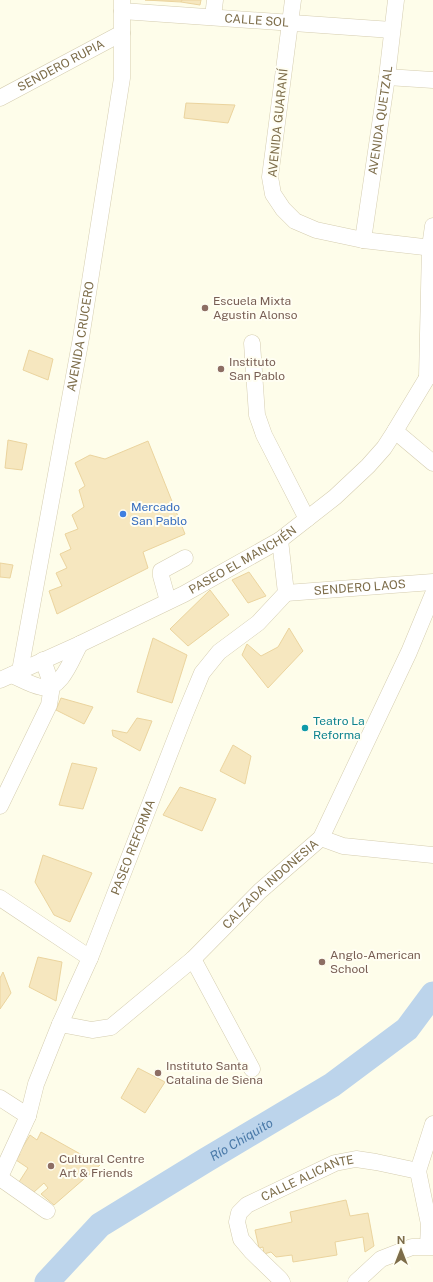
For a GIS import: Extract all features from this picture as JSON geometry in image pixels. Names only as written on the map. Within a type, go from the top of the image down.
[{"type":"street","points":[[213,17],[215,0]]},
{"type":"street","name":"AVENIDA GUARANÍ","points":[[293,0],[270,177],[273,194],[283,209],[295,221],[316,230],[363,240],[432,248]]},
{"type":"street","name":"AVENIDA QUETZAL","points":[[363,240],[387,77],[396,0]]},
{"type":"street","name":"CALLE SOL","points":[[122,5],[213,17],[392,30]]},
{"type":"street","name":"AVENIDA CRUCERO","points":[[11,676],[82,330],[122,78],[122,5]]},
{"type":"street","name":"SENDERO RUPIA","points":[[0,98],[122,33]]},
{"type":"street","points":[[387,77],[433,80]]},
{"type":"street","points":[[430,376],[433,226]]},
{"type":"street","points":[[252,343],[257,415],[264,435],[307,519]]},
{"type":"street","name":"PASEO EL MANCHÉN","points":[[11,676],[168,601],[280,540],[335,497],[368,466],[384,448],[430,376]]},
{"type":"street","points":[[395,431],[433,463]]},
{"type":"street","points":[[280,540],[286,593]]},
{"type":"street","points":[[168,601],[161,576],[162,571],[185,558]]},
{"type":"street","name":"SENDERO LAOS","points":[[286,593],[433,582]]},
{"type":"street","name":"PASEO REFORMA","points":[[0,1177],[28,1116],[36,1084],[60,1024],[90,958],[202,673],[219,652],[258,623],[286,593]]},
{"type":"street","name":"CALZADA INDONESIA","points":[[60,1024],[92,1030],[111,1027],[193,959],[260,891],[321,838],[409,652],[433,594]]},
{"type":"street","points":[[11,676],[42,688],[52,686],[61,680],[80,644]]},
{"type":"street","points":[[0,806],[49,705],[52,686],[43,660]]},
{"type":"street","points":[[321,838],[343,846],[433,855]]},
{"type":"street","points":[[0,898],[90,958]]},
{"type":"street","points":[[193,959],[252,1069]]},
{"type":"street","points":[[0,1098],[28,1116]]},
{"type":"street","points":[[356,1282],[381,1259],[412,1247],[430,1247],[429,1224],[418,1171],[433,1124]]},
{"type":"street","name":"CALLE ALICANTE","points":[[282,1282],[240,1239],[237,1222],[239,1212],[247,1205],[335,1163],[356,1159],[418,1171]]},
{"type":"street","points":[[0,1177],[47,1211]]},
{"type":"building","points":[[145,0],[182,0],[181,2]]},
{"type":"building","points":[[182,0],[201,0],[200,5],[181,2]]},
{"type":"building","points":[[186,103],[235,105],[228,123],[184,118]]},
{"type":"building","points":[[29,350],[53,359],[48,380],[23,370]]},
{"type":"building","points":[[8,440],[27,444],[22,470],[5,468]]},
{"type":"building","points":[[148,441],[185,534],[143,552],[148,568],[57,614],[49,591],[62,586],[56,573],[67,568],[60,554],[71,549],[65,534],[78,529],[72,515],[84,507],[79,490],[85,486],[75,463],[90,455],[105,459]]},
{"type":"building","points":[[0,563],[13,565],[10,578],[0,577]]},
{"type":"building","points":[[249,572],[266,596],[248,603],[232,580]]},
{"type":"building","points":[[210,590],[229,615],[188,646],[170,629]]},
{"type":"building","points":[[289,628],[303,651],[268,688],[242,655],[247,644],[261,656],[278,647]]},
{"type":"building","points":[[153,638],[187,655],[172,703],[137,692]]},
{"type":"building","points":[[61,698],[93,707],[84,724],[56,710]]},
{"type":"building","points":[[137,718],[152,721],[140,751],[113,736],[112,730],[127,733]]},
{"type":"building","points":[[233,745],[251,756],[245,784],[220,771]]},
{"type":"building","points":[[72,763],[97,768],[83,809],[59,805]]},
{"type":"building","points":[[180,787],[216,799],[202,831],[163,815]]},
{"type":"building","points":[[43,855],[92,873],[70,922],[54,915],[35,882]]},
{"type":"building","points":[[38,957],[62,962],[56,1001],[29,987]]},
{"type":"building","points":[[3,972],[11,993],[0,1009],[0,978]]},
{"type":"building","points":[[138,1068],[165,1082],[145,1113],[121,1098]]},
{"type":"building","points":[[41,1132],[100,1165],[54,1205],[41,1194],[48,1188],[44,1183],[34,1192],[19,1182],[28,1168],[16,1160],[20,1154],[19,1153],[30,1135],[37,1140]]},
{"type":"building","points":[[346,1200],[350,1216],[368,1213],[374,1246],[365,1252],[363,1237],[335,1242],[337,1255],[293,1262],[292,1255],[276,1257],[271,1252],[264,1254],[263,1247],[259,1248],[255,1230],[292,1222],[290,1212]]},
{"type":"waterway","name":"Río Chiquito","points":[[47,1282],[100,1225],[332,1085],[407,1029],[433,994]]},
{"type":"place","name":"Escuela Mixta Agustin Alonso","points":[[205,308]]},
{"type":"place","name":"Instituto San Pablo","points":[[221,369]]},
{"type":"place","name":"Mercado San Pablo","points":[[123,514]]},
{"type":"place","name":"Teatro La Reforma","points":[[305,728]]},
{"type":"place","name":"Anglo-American School","points":[[322,962]]},
{"type":"place","name":"Instituto Santa Catalina de Siena","points":[[158,1073]]},
{"type":"place","name":"Cultural Centre Art & Friends","points":[[51,1166]]}]
